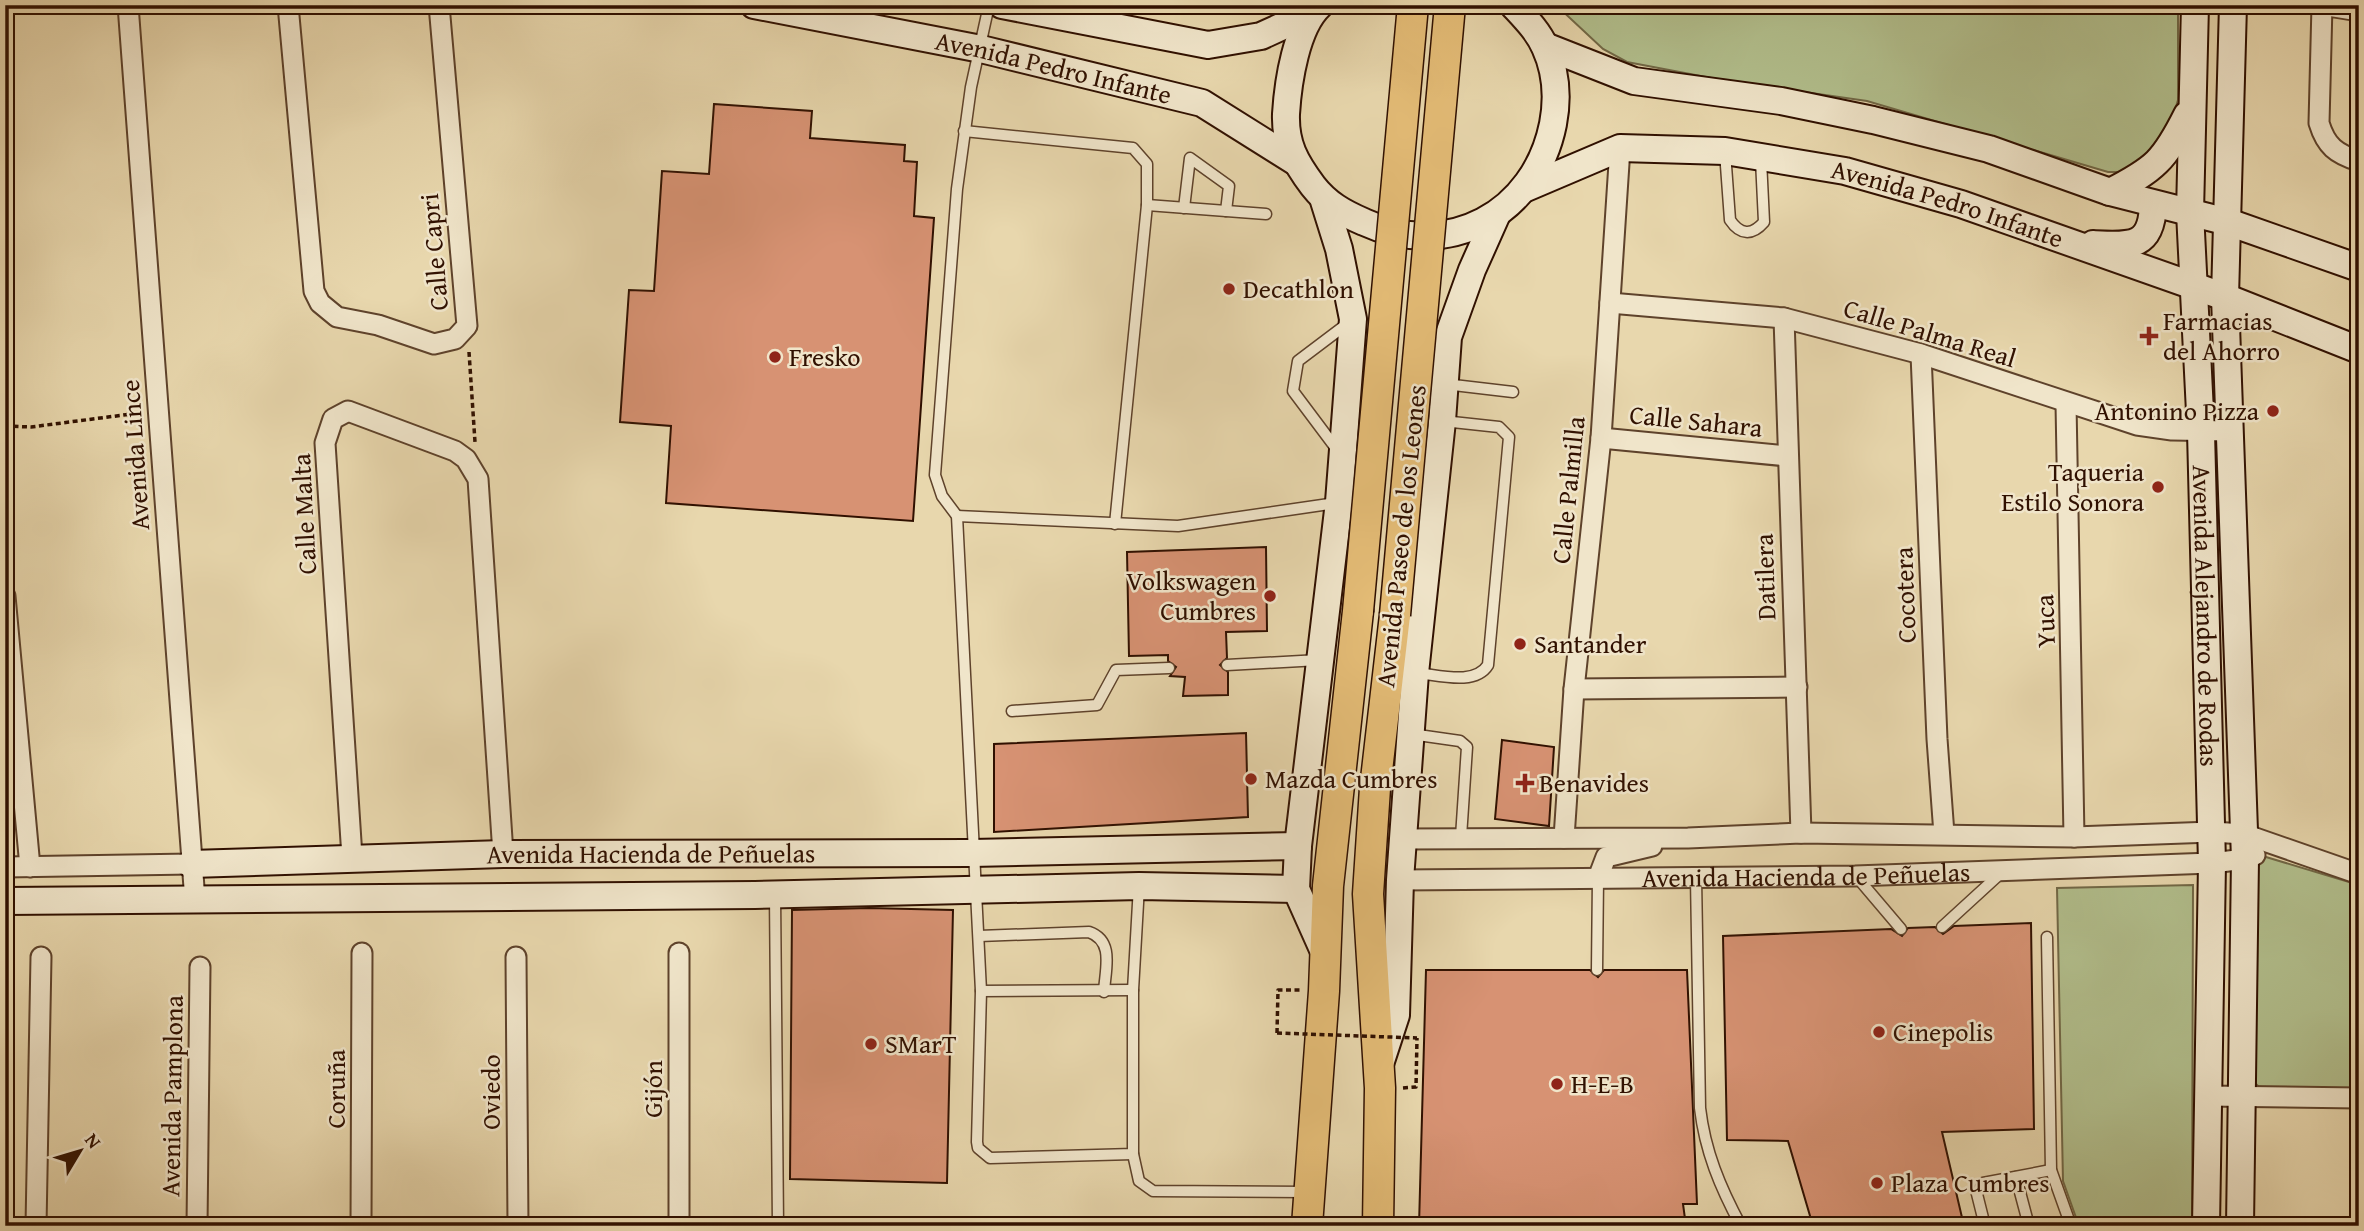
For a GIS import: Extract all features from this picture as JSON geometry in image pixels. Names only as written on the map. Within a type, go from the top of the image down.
[{"type":"main road","name":"Avenida Paseo de los Leones","points":[[1307,1226],[1328,886],[1358,611],[1413,5]]},
{"type":"main road","name":"Avenida Paseo de los Leones","points":[[1378,1226],[1380,1066],[1368,894],[1375,788],[1395,615],[1450,5]]},
{"type":"street","name":"Avenida Lince","points":[[128,5],[195,901]]},
{"type":"street","name":"Calle Capri","points":[[288,5],[314,291],[320,303],[337,317],[378,325],[434,344],[455,339],[467,326],[439,5]]},
{"type":"street","name":"Avenida Pedro Infante","points":[[754,5],[981,50],[1202,103],[1296,162]]},
{"type":"street","name":"Avenida Pedro Infante","points":[[1002,5],[1208,45],[1261,36],[1316,9]]},
{"type":"street","name":"Avenida Alejandro de Rodas","points":[[2195,5],[2190,108],[2190,212],[2201,432],[2212,832],[2206,1226]]},
{"type":"street","name":"Avenida Alejandro de Rodas","points":[[2233,5],[2225,297],[2245,846],[2240,1226]]},
{"type":"street","points":[[2359,11],[2322,5],[2319,123],[2324,140],[2343,156],[2359,161]]},
{"type":"street","points":[[1316,9],[1292,66],[1287,102],[1285,137],[1296,162],[1325,201],[1385,232],[1423,237],[1462,231],[1497,214],[1526,188],[1548,150],[1556,107],[1555,77],[1545,46],[1522,11]]},
{"type":"street","points":[[1545,46],[1634,81],[1781,101],[1873,120],[1989,149],[2110,192],[2228,222],[2359,268]]},
{"type":"street","points":[[2110,192],[2155,167],[2170,149],[2190,108]]},
{"type":"street","name":"Avenida Pedro Infante","points":[[1526,188],[1620,148],[1725,150],[1845,171],[1961,204],[2225,297],[2359,350]]},
{"type":"street","name":"Calle Palmilla","points":[[1564,838],[1574,689],[1601,438],[1620,148]]},
{"type":"street","name":"Avenida Paseo de los Leones","points":[[1325,201],[1339,249],[1353,319],[1339,502],[1298,846],[1296,889],[1325,954]]},
{"type":"street","points":[[2067,242],[2132,243],[2146,236],[2153,226],[2153,204]]},
{"type":"street","name":"Avenida Paseo de los Leones","points":[[1380,1066],[1396,1015],[1400,880],[1410,734],[1448,337],[1472,270],[1497,214]]},
{"type":"street","name":"Calle Palma Real","points":[[1610,303],[1784,318],[1921,354],[2066,404],[2137,425],[2201,432],[2230,430]]},
{"type":"street","points":[[1353,319],[1390,306],[1407,307],[1424,313],[1437,323],[1448,337]]},
{"type":"street","name":"Datilera","points":[[1784,318],[1801,833]]},
{"type":"street","name":"Cocotera","points":[[1921,354],[1937,739],[1944,834]]},
{"type":"street","name":"Yuca","points":[[2066,404],[2074,837]]},
{"type":"street","name":"Calle Malta","points":[[352,858],[325,443],[327,428],[333,419],[348,411],[456,452],[474,469],[478,479]]},
{"type":"street","name":"Calle Sahara","points":[[1601,438],[1787,456]]},
{"type":"street","points":[[478,479],[503,854]]},
{"type":"street","points":[[5,596],[30,867]]},
{"type":"street","points":[[1574,689],[1797,687]]},
{"type":"street","name":"Avenida Hacienda de Peñuelas","points":[[1403,839],[1688,838],[1801,833],[2074,837],[2212,832],[2245,846]]},
{"type":"street","points":[[1598,878],[1606,857],[1688,838]]},
{"type":"street","name":"Avenida Hacienda de Peñuelas","points":[[5,867],[503,854],[972,853],[1298,846]]},
{"type":"street","points":[[2245,846],[2275,846],[2359,874]]},
{"type":"street","name":"Avenida Hacienda de Peñuelas","points":[[1400,880],[2003,872],[2212,863],[2245,846]]},
{"type":"street","name":"Avenida Hacienda de Peñuelas","points":[[5,901],[775,894],[1139,886],[1296,889]]},
{"type":"street","name":"Coruña","points":[[362,953],[362,1226]]},
{"type":"street","name":"Gijón","points":[[679,953],[679,1226]]},
{"type":"street","points":[[36,1226],[41,957]]},
{"type":"street","name":"Oviedo","points":[[516,957],[517,1226]]},
{"type":"street","name":"Avenida Pamplona","points":[[197,1226],[200,967]]},
{"type":"street","points":[[2207,1096],[2359,1098]]},
{"type":"lane","points":[[989,5],[964,131],[935,475],[942,496],[957,516],[972,853],[978,891],[981,991],[978,1148],[990,1157],[1133,1154]]},
{"type":"lane","points":[[964,131],[1133,148],[1147,164],[1147,205],[1115,524]]},
{"type":"lane","points":[[1725,150],[1730,220],[1736,229],[1746,233],[1757,230],[1764,222],[1761,156]]},
{"type":"lane","points":[[1184,208],[1190,159],[1228,186],[1226,211]]},
{"type":"lane","points":[[1147,205],[1266,214]]},
{"type":"lane","points":[[1342,457],[1293,391],[1298,361],[1353,319]]},
{"type":"lane","points":[[1445,384],[1513,392]]},
{"type":"lane","points":[[1415,673],[1475,677],[1480,674],[1488,665],[1494,612],[1509,437],[1499,427],[1442,421]]},
{"type":"lane","points":[[957,516],[1178,526],[1339,502]]},
{"type":"lane","points":[[1227,665],[1320,660]]},
{"type":"lane","points":[[1012,711],[1097,705],[1116,670],[1169,668]]},
{"type":"lane","points":[[1410,734],[1461,741],[1467,747],[1461,837]]},
{"type":"lane","points":[[1942,927],[2003,872]]},
{"type":"lane","points":[[1855,876],[1901,929]]},
{"type":"lane","points":[[1696,877],[1700,1108],[1703,1136],[1722,1191],[1741,1226]]},
{"type":"lane","points":[[1597,970],[1598,878]]},
{"type":"lane","points":[[1139,886],[1133,990],[1133,1154],[1139,1181],[1153,1191],[1308,1192]]},
{"type":"lane","points":[[775,894],[778,1226]]},
{"type":"lane","points":[[979,936],[1089,932],[1098,935],[1106,946],[1104,992]]},
{"type":"lane","points":[[2047,937],[2051,1170],[2071,1226]]},
{"type":"lane","points":[[981,991],[1133,990]]},
{"type":"lane","points":[[1985,1226],[1976,1194],[1980,1185],[1986,1181],[2051,1170]]},
{"type":"lane","points":[[2016,1177],[2029,1226]]},
{"type":"path","points":[[467,326],[478,479]]},
{"type":"path","points":[[5,426],[31,427],[158,411]]},
{"type":"path","points":[[1278,990],[1277,1033],[1417,1038],[1416,1087]]},
{"type":"green space","points":[[1556,5],[2178,5],[2178,100],[2164,146],[2122,172],[2108,172],[1867,101],[1727,81],[1627,62],[1603,49]]},
{"type":"green space","points":[[2266,857],[2359,885],[2359,1089],[2259,1087],[2254,1082],[2256,864]]},
{"type":"green space","points":[[2193,885],[2192,1226],[2079,1226],[2063,1181],[2057,888]]},
{"type":"building","name":"Fresko","points":[[714,104],[812,111],[810,138],[905,145],[904,161],[917,162],[914,216],[934,218],[913,521],[666,503],[671,426],[620,422],[629,290],[654,291],[662,171],[709,174]]},
{"type":"building","points":[[1266,547],[1267,631],[1226,632],[1227,658],[1220,665],[1228,672],[1228,695],[1183,696],[1185,677],[1170,676],[1176,667],[1168,661],[1168,655],[1129,656],[1127,552]]},
{"type":"building","points":[[1246,733],[1248,817],[994,832],[994,744]]},
{"type":"building","name":"Benavides","points":[[1502,740],[1554,747],[1549,826],[1495,819]]},
{"type":"building","name":"SMarT","points":[[792,910],[953,910],[947,1183],[790,1179]]},
{"type":"building","name":"Cinepolis","points":[[2031,923],[2034,1129],[1942,1132],[1964,1226],[1813,1226],[1788,1141],[1727,1140],[1723,936],[1891,929],[1902,936],[1908,928],[1935,927],[1943,934],[1954,926]]},
{"type":"building","name":"H-E-B","points":[[1426,970],[1590,970],[1598,977],[1604,970],[1687,970],[1697,1204],[1683,1204],[1686,1226],[1419,1226]]},
{"type":"place","name":"Decathlon","points":[[1229,289]]},
{"type":"place","name":"Farmacias del Ahorro","points":[[2149,336]]},
{"type":"place","name":"Fresko","points":[[775,357]]},
{"type":"place","name":"Antonino Pizza","points":[[2273,411]]},
{"type":"place","name":"Taqueria Estilo Sonora","points":[[2158,487]]},
{"type":"place","name":"Volkswagen Cumbres","points":[[1270,596]]},
{"type":"place","name":"Santander","points":[[1520,644]]},
{"type":"place","name":"Mazda Cumbres","points":[[1251,779]]},
{"type":"place","name":"Benavides","points":[[1525,783]]},
{"type":"place","name":"Cinepolis","points":[[1879,1032]]},
{"type":"place","name":"SMarT","points":[[871,1044]]},
{"type":"place","name":"H-E-B","points":[[1557,1084]]},
{"type":"place","name":"Plaza Cumbres","points":[[1877,1183]]}]
